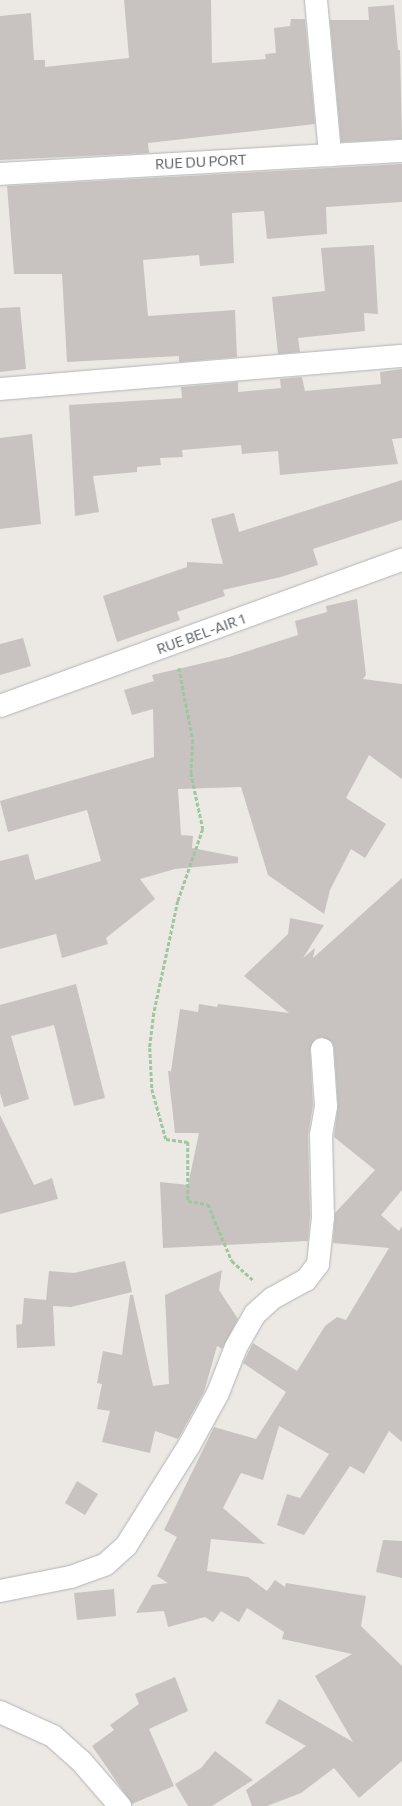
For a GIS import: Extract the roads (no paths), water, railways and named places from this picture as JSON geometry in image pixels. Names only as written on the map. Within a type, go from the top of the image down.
[{"type":"street","points":[[316,0],[330,155]]},
{"type":"street","name":"RUE DU PORT","points":[[0,174],[402,151]]},
{"type":"street","points":[[0,389],[402,356]]},
{"type":"street","name":"RUE BEL-AIR 1","points":[[0,706],[175,644],[402,560]]},
{"type":"street","points":[[0,1591],[72,1577],[106,1564],[126,1546],[190,1444],[218,1393],[236,1347],[255,1314],[273,1298],[306,1280],[318,1264],[324,1217],[321,1135],[326,1106],[322,1049]]},
{"type":"street","points":[[0,1712],[53,1736],[81,1761],[120,1806]]}]
